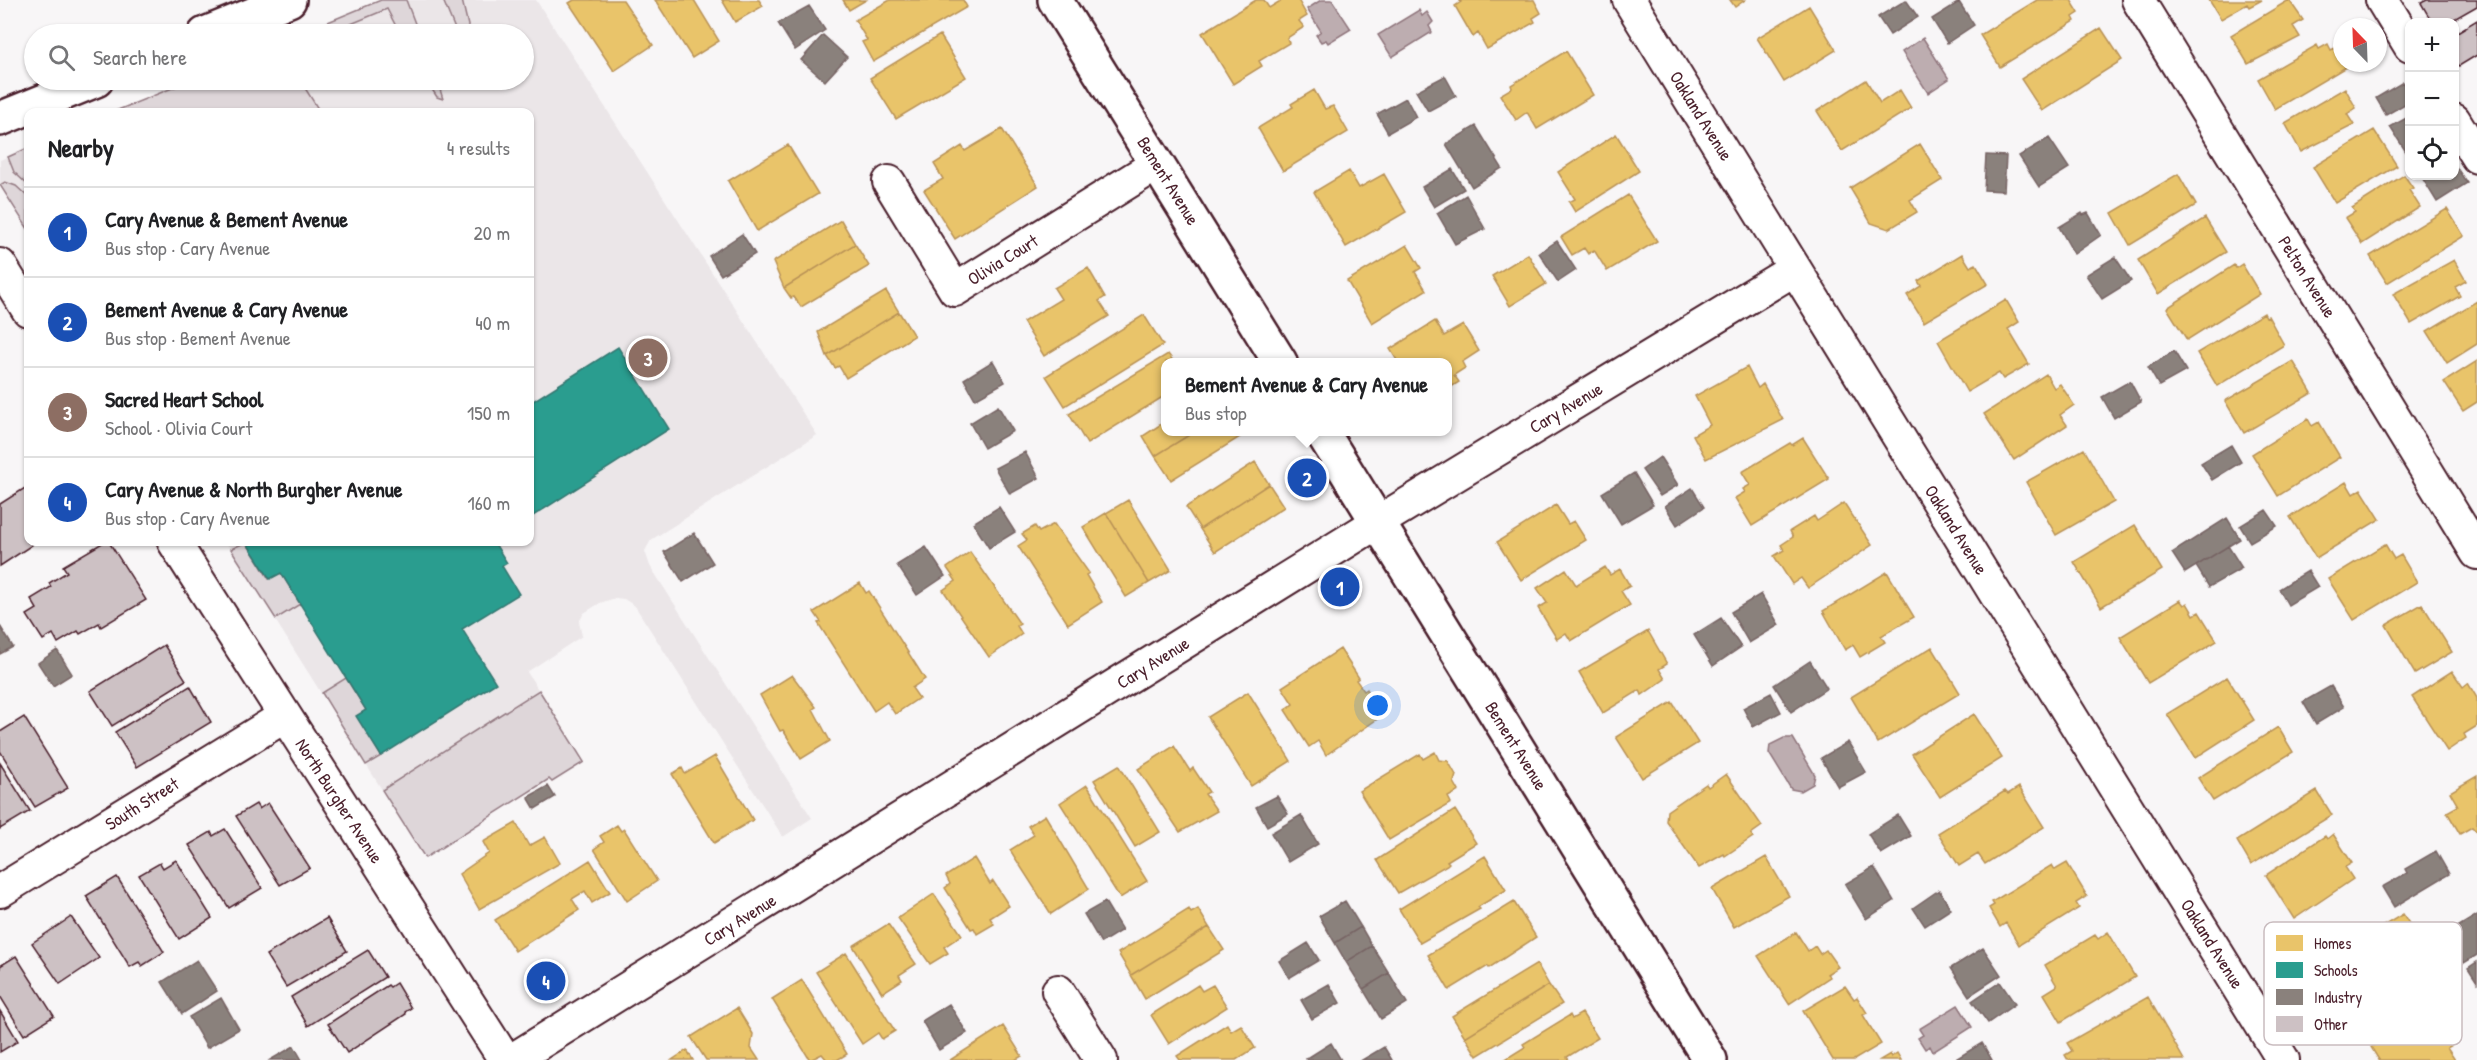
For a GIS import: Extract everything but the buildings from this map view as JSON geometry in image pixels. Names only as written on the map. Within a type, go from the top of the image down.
[{"type":"street","points":[[230,24],[289,0]]},
{"type":"street","name":"Bement Avenue","points":[[1055,0],[1277,358]]},
{"type":"street","name":"Oakland Avenue","points":[[1629,0],[2264,1029]]},
{"type":"street","name":"Pelton Avenue","points":[[2138,0],[2477,553]]},
{"type":"street","points":[[2382,0],[2405,39]]},
{"type":"street","points":[[27,108],[71,90]]},
{"type":"street","points":[[0,119],[24,109]]},
{"type":"street","points":[[2458,126],[2477,157]]},
{"type":"street","name":"Olivia Court","points":[[889,182],[955,290],[1157,164]]},
{"type":"street","points":[[0,265],[24,304]]},
{"type":"street","name":"Cary Avenue","points":[[512,1060],[1378,522],[1795,268]]},
{"type":"street","name":"Bement Avenue","points":[[1324,436],[1710,1060]]},
{"type":"street","name":"North Burgher Avenue","points":[[177,546],[505,1060]]},
{"type":"street","name":"South Street","points":[[0,891],[285,716]]},
{"type":"street","points":[[1058,991],[1101,1060]]},
{"type":"street","name":"Oakland Avenue","points":[[2274,1045],[2283,1060]]},
{"type":"shaded area","points":[[381,0],[536,0],[817,435],[651,540],[645,551],[650,566],[812,818],[783,837],[635,606],[624,599],[615,598],[600,603],[584,613],[579,622],[582,636],[527,672],[584,762],[552,782],[549,779],[425,858],[229,546],[534,546],[534,108],[123,108],[167,90],[534,90],[534,24],[323,24]]},
{"type":"shaded area","points":[[381,0],[406,0],[415,24],[395,24],[387,9],[351,24],[323,24]]},
{"type":"shaded area","points":[[443,0],[462,0],[468,24],[453,24]]},
{"type":"shaded area","points":[[1321,0],[1332,0],[1351,29],[1328,43],[1326,40],[1321,42],[1316,35],[1321,31],[1307,9]]},
{"type":"shaded area","points":[[1419,10],[1422,16],[1427,12],[1433,22],[1429,26],[1432,32],[1392,57],[1378,35]]},
{"type":"shaded area","points":[[1923,38],[1949,79],[1928,93],[1902,52]]},
{"type":"shaded area","points":[[167,90],[306,90],[318,108],[123,108]]},
{"type":"shaded area","points":[[432,90],[440,90],[443,99],[437,97]]},
{"type":"shaded area","points":[[24,150],[24,223],[0,185],[0,160]]},
{"type":"shaded area","points":[[24,150],[24,181],[14,172],[8,157]]},
{"type":"shaded area","points":[[5,182],[16,186],[24,193],[24,223],[0,185]]},
{"type":"shaded area","points":[[237,546],[248,546],[269,579],[281,573],[300,604],[276,619],[231,549]]},
{"type":"shaded area","points":[[346,678],[366,710],[357,716],[381,756],[366,765],[322,693]]},
{"type":"shaded area","points":[[539,690],[584,762],[552,782],[549,779],[425,858],[382,790]]},
{"type":"shaded area","points":[[1784,738],[1793,738],[1815,775],[1813,784],[1801,791],[1791,789],[1769,753],[1770,745]]},
{"type":"shaded area","points":[[1958,1005],[1972,1027],[1933,1052],[1930,1046],[1925,1049],[1918,1038],[1923,1035],[1919,1029]]},
{"type":"place","name":"Sacred Heart School","points":[[648,358]]},
{"type":"place","name":"Bement Avenue & Cary Avenue","points":[[1307,478]]},
{"type":"place","name":"Cary Avenue & Bement Avenue","points":[[1340,587]]},
{"type":"place","name":"Cary Avenue & North Burgher Avenue","points":[[546,981]]}]
